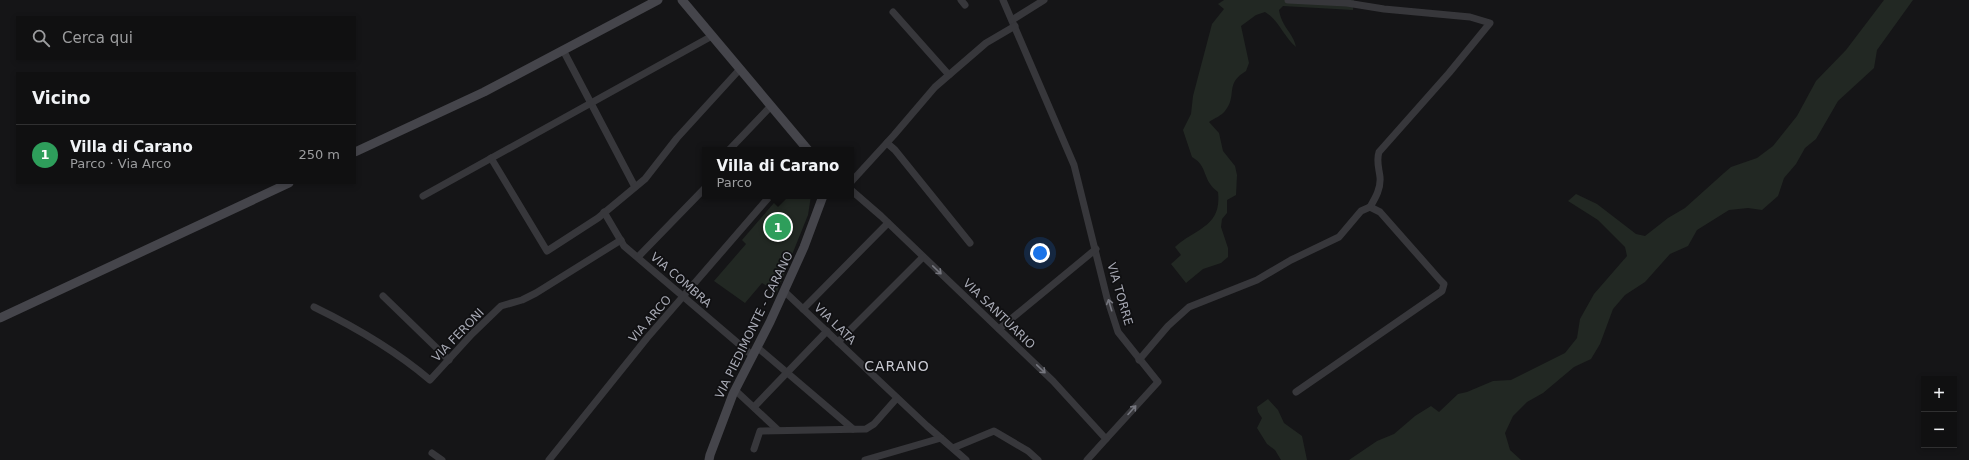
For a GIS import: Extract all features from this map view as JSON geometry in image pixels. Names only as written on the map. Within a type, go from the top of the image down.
[{"type":"street","points":[[356,152],[484,92],[658,0]]},
{"type":"street","points":[[682,0],[805,147]]},
{"type":"street","points":[[1003,0],[1074,165],[1096,248]]},
{"type":"street","points":[[854,179],[935,87],[986,43],[1044,0]]},
{"type":"street","points":[[1139,360],[1168,326],[1189,307],[1257,280],[1291,260],[1339,237],[1361,211],[1370,207],[1380,189],[1380,176],[1377,158],[1379,152],[1449,74],[1490,23],[1470,17],[1384,9],[1362,4],[1288,0]]},
{"type":"street","points":[[894,12],[949,75]]},
{"type":"street","points":[[423,196],[712,36]]},
{"type":"street","points":[[564,50],[635,187]]},
{"type":"street","points":[[491,158],[547,251],[604,212],[644,179],[677,138],[740,70]]},
{"type":"street","points":[[732,147],[771,106]]},
{"type":"street","points":[[887,143],[895,150],[970,243]]},
{"type":"street","points":[[0,318],[287,184]]},
{"type":"street","points":[[638,257],[702,191]]},
{"type":"street","name":"VIA SANTUARIO","points":[[854,193],[1053,381],[1106,439]]},
{"type":"street","name":"VIA ARCO","points":[[549,460],[647,338],[767,199]]},
{"type":"street","name":"VIA PIEDIMONTE - CARANO","points":[[709,460],[735,390],[804,247],[821,199]]},
{"type":"street","points":[[1296,392],[1442,291],[1444,284],[1380,212],[1370,207]]},
{"type":"street","name":"VIA COMBRA","points":[[604,212],[624,246],[752,356]]},
{"type":"street","points":[[803,309],[888,224]]},
{"type":"street","name":"VIA FERONI","points":[[314,307],[354,326],[430,380],[472,334],[501,306],[522,300],[536,293],[621,240]]},
{"type":"street","name":"VIA TORRE","points":[[999,329],[1096,248],[1107,298],[1118,332],[1158,382],[1106,439]]},
{"type":"street","points":[[838,342],[923,257]]},
{"type":"street","name":"VIA LATA","points":[[784,291],[897,398],[966,460]]},
{"type":"street","points":[[383,296],[449,360]]},
{"type":"street","points":[[754,407],[788,374],[827,331]]},
{"type":"street","points":[[757,347],[853,429]]},
{"type":"street","points":[[735,390],[778,430]]},
{"type":"street","points":[[754,449],[760,431],[866,429],[874,424],[897,398]]},
{"type":"street","points":[[953,448],[994,431],[1028,451],[1038,460]]},
{"type":"street","points":[[865,460],[885,457],[941,438]]},
{"type":"street","points":[[1087,460],[1106,439]]},
{"type":"street","points":[[432,453],[442,460]]},
{"type":"shaded area","points":[[1224,0],[1354,0],[1353,10],[1283,6],[1279,10],[1280,16],[1295,42],[1296,47],[1274,19],[1265,12],[1256,15],[1241,26],[1249,63],[1246,71],[1235,80],[1231,100],[1225,111],[1220,116],[1209,122],[1219,133],[1223,151],[1235,166],[1237,175],[1236,195],[1227,200],[1227,213],[1222,219],[1221,227],[1228,248],[1228,257],[1221,263],[1203,269],[1186,283],[1171,264],[1181,255],[1175,247],[1206,226],[1212,220],[1216,213],[1218,204],[1218,192],[1209,182],[1201,165],[1192,157],[1183,130],[1191,114],[1193,96],[1212,24],[1224,9],[1218,4]]},
{"type":"shaded area","points":[[1884,0],[1913,0],[1877,50],[1874,68],[1838,101],[1816,139],[1805,148],[1796,164],[1784,178],[1778,196],[1762,210],[1748,208],[1729,210],[1697,230],[1688,246],[1670,254],[1645,282],[1625,295],[1613,309],[1600,344],[1591,359],[1574,367],[1543,393],[1527,402],[1513,416],[1505,433],[1510,450],[1521,460],[1349,460],[1377,441],[1394,434],[1415,416],[1431,406],[1439,412],[1458,394],[1467,392],[1493,381],[1511,380],[1565,353],[1577,338],[1580,319],[1594,294],[1627,256],[1625,247],[1598,220],[1568,201],[1576,194],[1597,204],[1636,234],[1645,236],[1668,218],[1685,208],[1731,167],[1757,158],[1773,146],[1797,116],[1816,81],[1846,50]]},
{"type":"shaded area","points":[[777,199],[811,199],[808,215],[777,292],[762,283],[745,303],[714,281],[746,244],[742,240]]},
{"type":"shaded area","points":[[1268,399],[1278,410],[1284,423],[1302,436],[1307,460],[1281,460],[1275,450],[1267,444],[1257,428],[1262,418],[1257,407]]},
{"type":"place","name":"Villa di Carano","points":[[778,227]]},
{"type":"district","name":"CARANO","points":[[897,366]]}]
